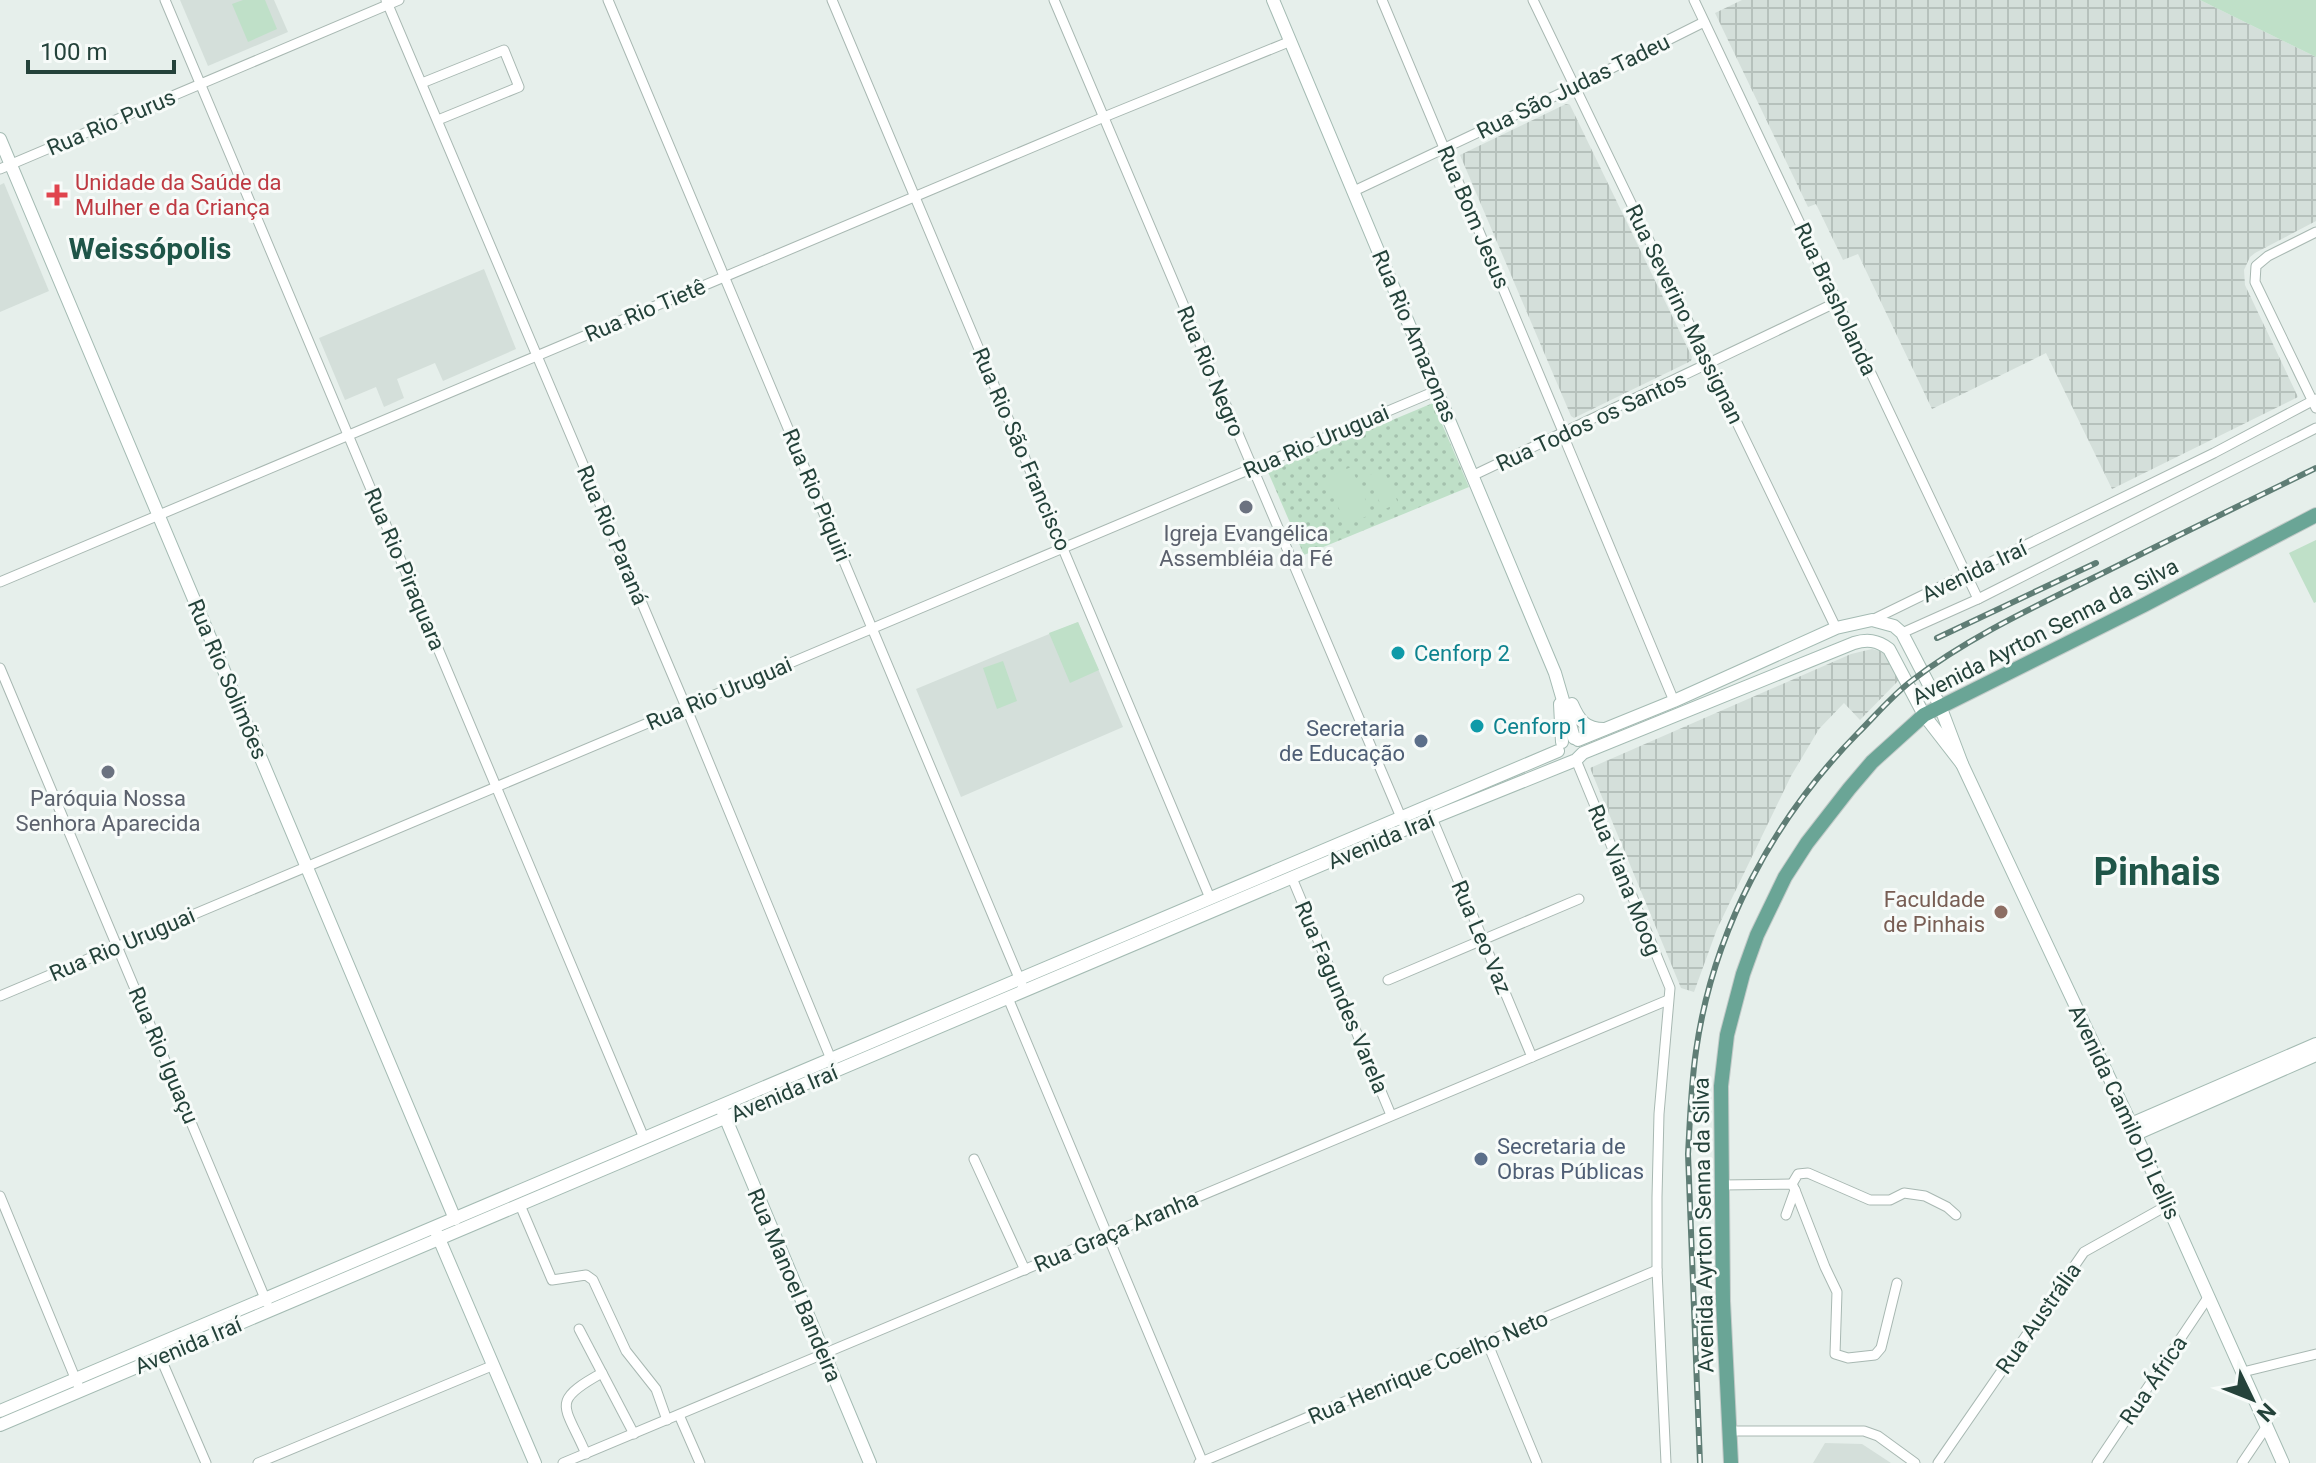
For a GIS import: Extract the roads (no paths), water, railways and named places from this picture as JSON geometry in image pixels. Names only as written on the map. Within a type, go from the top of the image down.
[{"type":"main road","name":"Rua Rio Amazonas","points":[[1273,0],[1555,673],[1571,749]]},
{"type":"main road","name":"Rua Rio Solimões","points":[[0,139],[5,166],[159,515],[455,1219]]},
{"type":"main road","name":"Avenida Ayrton Senna da Silva","points":[[1731,1463],[1723,1301],[1721,1086],[1727,1035],[1743,974],[1757,935],[1785,877],[1833,809],[1872,762],[1924,715],[2314,517]]},
{"type":"main road","name":"Avenida Iraí","points":[[1190,914],[1210,898],[1404,824],[1432,818],[1571,749],[1604,729],[1836,628],[1872,620]]},
{"type":"main road","points":[[1872,620],[1894,626],[1902,633]]},
{"type":"main road","name":"Avenida Camilo Di Lellis","points":[[1902,633],[1940,706],[1962,764],[2134,1129],[2283,1463]]},
{"type":"main road","name":"Avenida Iraí","points":[[0,1425],[78,1385],[437,1233],[520,1205],[693,1124],[1190,914],[1292,878],[1571,749],[1854,643],[1872,641],[1889,649]]},
{"type":"main road","name":"Avenida Camilo Di Lellis","points":[[1889,649],[1924,715],[1962,764]]},
{"type":"main road","points":[[1555,673],[1584,725],[1604,729]]},
{"type":"main road","name":"Avenida Iraí","points":[[860,1054],[1008,998],[1022,985]]},
{"type":"main road","points":[[2134,1129],[2316,1044]]},
{"type":"main road","points":[[2134,1129],[2316,1055]]},
{"type":"main road","name":"Rua Manoel Bandeira","points":[[724,1112],[870,1463]]},
{"type":"main road","name":"Avenida Iraí","points":[[437,1233],[455,1219],[644,1138],[693,1124]]},
{"type":"main road","points":[[437,1233],[535,1463]]},
{"type":"main road","name":"Avenida Iraí","points":[[0,1411],[78,1385]]},
{"type":"street","name":"Rua Rio Piraquara","points":[[165,0],[644,1138]]},
{"type":"street","name":"Rua Rio Purus","points":[[5,166],[200,85],[387,2],[399,0]]},
{"type":"street","name":"Rua Rio Piquiri","points":[[608,0],[1022,985]]},
{"type":"street","name":"Rua Rio São Francisco","points":[[832,0],[1210,898]]},
{"type":"street","name":"Rua Rio Negro","points":[[1054,0],[1404,824]]},
{"type":"street","name":"Rua Bom Jesus","points":[[1382,0],[1674,701]]},
{"type":"street","name":"Rua Severino Massignan","points":[[1533,0],[1836,628]]},
{"type":"street","name":"Rua Brasholanda","points":[[1694,0],[1978,599]]},
{"type":"street","name":"Rua Rio Paraná","points":[[387,2],[686,707],[833,1065]]},
{"type":"street","name":"Rua São Judas Tadeu","points":[[1354,191],[1704,22]]},
{"type":"street","name":"Rua Rio Tietê","points":[[0,582],[724,276],[1291,41]]},
{"type":"street","points":[[422,83],[504,50],[519,87],[438,120]]},
{"type":"street","points":[[2315,403],[2255,282],[2256,266],[2268,256],[2316,232]]},
{"type":"street","name":"Rua Todos os Santos","points":[[1474,475],[1837,302]]},
{"type":"street","name":"Rua Rio Uruguai","points":[[0,996],[1438,390]]},
{"type":"street","name":"Avenida Iraí","points":[[1872,620],[2315,403]]},
{"type":"street","name":"Avenida Iraí","points":[[1902,633],[1978,599],[2316,428]]},
{"type":"street","name":"Rua Rio Iguaçu","points":[[0,668],[268,1304]]},
{"type":"street","name":"Rua Viana Moog","points":[[1571,749],[1670,988],[1659,1128],[1657,1270],[1666,1463]]},
{"type":"street","name":"Rua Leo Vaz","points":[[1432,818],[1532,1057]]},
{"type":"street","name":"Rua Fagundes Varela","points":[[1292,878],[1391,1115]]},
{"type":"street","points":[[1388,980],[1579,899]]},
{"type":"street","points":[[1008,998],[1201,1463]]},
{"type":"street","name":"Rua Graça Aranha","points":[[563,1463],[621,1444],[634,1434],[667,1420],[1668,1000]]},
{"type":"street","points":[[974,1159],[1025,1270]]},
{"type":"street","points":[[1786,1215],[1798,1174],[1808,1173],[1870,1200],[1890,1200],[1904,1193],[1925,1196],[1956,1215]]},
{"type":"street","points":[[1722,1185],[1794,1187]]},
{"type":"street","points":[[1794,1187],[1821,1268],[1837,1292],[1835,1354],[1848,1358],[1875,1355],[1881,1348],[1897,1283]]},
{"type":"street","points":[[0,1196],[78,1385]]},
{"type":"street","points":[[520,1205],[552,1280],[586,1275],[593,1280],[626,1351],[656,1389],[667,1420]]},
{"type":"street","name":"Rua Austrália","points":[[1938,1463],[2084,1252],[2168,1205]]},
{"type":"street","name":"Rua Henrique Coelho Neto","points":[[1201,1463],[1657,1270]]},
{"type":"street","name":"Rua África","points":[[2097,1463],[2209,1296]]},
{"type":"street","points":[[579,1329],[634,1434]]},
{"type":"street","points":[[1487,1342],[1537,1463]]},
{"type":"street","points":[[157,1351],[206,1463]]},
{"type":"street","points":[[2243,1372],[2316,1354]]},
{"type":"street","points":[[258,1463],[494,1365]]},
{"type":"street","points":[[586,1454],[565,1407],[567,1396],[602,1373]]},
{"type":"street","points":[[679,1415],[700,1463]]},
{"type":"street","points":[[2242,1463],[2267,1426]]},
{"type":"street","points":[[1730,1431],[1864,1431],[1878,1436],[1915,1463]]},
{"type":"railway","points":[[1700,1463],[1688,1154],[1694,1064],[1704,1006],[1732,920],[1774,840],[1827,766],[1896,694],[1932,666],[2026,611],[2316,468]]},
{"type":"railway","points":[[1937,638],[2096,563]]},
{"type":"place","name":"Unidade da Saúde da Mulher e da Criança","points":[[57,195]]},
{"type":"place","name":"Igreja Evangélica Assembléia da Fé","points":[[1246,507]]},
{"type":"place","name":"Cenforp 2","points":[[1398,653]]},
{"type":"place","name":"Cenforp 1","points":[[1477,726]]},
{"type":"place","name":"Secretaria de Educação","points":[[1421,741]]},
{"type":"place","name":"Paróquia Nossa Senhora Aparecida","points":[[108,772]]},
{"type":"place","name":"Faculdade de Pinhais","points":[[2001,912]]},
{"type":"place","name":"Secretaria de Obras Públicas","points":[[1481,1159]]},
{"type":"district","name":"Weissópolis","points":[[150,249]]},
{"type":"district","name":"Pinhais","points":[[2157,872]]}]
